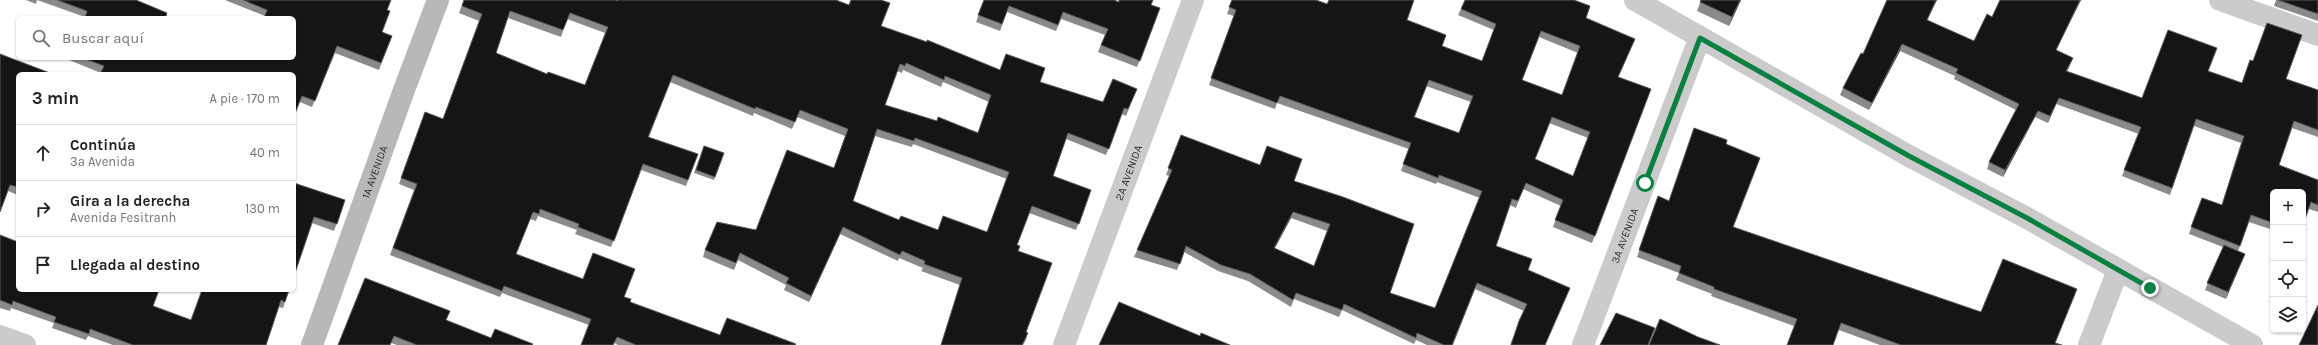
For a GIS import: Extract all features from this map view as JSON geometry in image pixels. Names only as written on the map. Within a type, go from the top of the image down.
[{"type":"street","name":"1A AVENIDA","points":[[312,345],[438,0]]},
{"type":"street","name":"2A AVENIDA","points":[[1064,345],[1193,0]]},
{"type":"street","points":[[1635,0],[1700,38],[2252,345]]},
{"type":"street","points":[[2220,0],[2318,35]]},
{"type":"street","name":"3A AVENIDA","points":[[1583,345],[1700,38]]},
{"type":"street","points":[[2089,345],[2118,270]]},
{"type":"street","points":[[0,336],[24,345]]},
{"type":"building","points":[[57,0],[136,0],[167,13],[166,16],[86,16],[87,11]]},
{"type":"building","points":[[243,0],[391,0],[387,10],[390,11],[382,32],[392,36],[381,63],[337,46],[315,101],[302,96],[296,111],[296,72],[101,72],[104,66],[88,60],[296,60],[296,16],[265,16],[267,10]]},
{"type":"building","points":[[464,0],[836,0],[849,5],[851,0],[881,0],[890,3],[881,26],[927,42],[927,40],[1000,70],[1006,54],[1045,68],[1040,82],[1103,102],[1113,79],[1137,89],[1128,109],[1124,108],[1109,149],[1068,133],[1053,176],[1091,190],[1079,224],[1032,206],[1017,245],[1020,246],[1018,251],[1052,263],[1026,332],[1028,333],[1022,345],[941,345],[962,278],[924,264],[925,261],[902,251],[900,255],[843,227],[811,296],[786,283],[789,278],[740,253],[736,263],[705,250],[717,222],[756,230],[787,150],[834,168],[848,129],[800,110],[795,122],[756,107],[755,109],[673,75],[648,137],[698,154],[688,180],[643,164],[614,241],[578,227],[579,224],[540,209],[539,214],[533,212],[516,254],[583,279],[593,253],[635,269],[624,297],[631,299],[630,302],[720,335],[727,318],[796,344],[636,345],[617,337],[613,345],[581,345],[591,319],[504,286],[502,291],[393,248],[417,184],[401,178],[425,112],[443,119],[482,14],[462,6]],"holes":[[[510,11],[563,30],[570,13],[608,27],[585,85],[548,72],[547,74],[496,53]],[[906,63],[944,80],[945,76],[991,95],[978,133],[938,117],[937,121],[885,105],[900,64],[905,66]],[[877,129],[914,141],[915,138],[1009,172],[987,232],[943,216],[938,230],[901,216],[899,220],[853,201]]]},
{"type":"building","points":[[984,0],[1114,0],[1119,2],[1119,0],[1153,0],[1151,5],[1160,8],[1140,61],[1101,45],[1108,29],[1063,12],[1058,25],[1009,6],[1002,24],[978,15]]},
{"type":"building","points":[[1232,0],[1316,0],[1327,4],[1329,0],[1414,0],[1407,20],[1446,35],[1442,46],[1482,61],[1496,24],[1461,9],[1465,0],[1574,0],[1590,6],[1586,18],[1635,39],[1618,77],[1651,89],[1595,236],[1555,220],[1563,200],[1526,183],[1518,201],[1512,199],[1496,246],[1532,259],[1528,270],[1570,288],[1545,345],[1511,345],[1519,321],[1527,304],[1477,283],[1452,345],[1444,345],[1417,333],[1416,338],[1344,304],[1342,310],[1296,293],[1293,300],[1250,274],[1221,265],[1186,246],[1180,264],[1137,250],[1172,170],[1168,168],[1181,135],[1260,165],[1267,146],[1302,159],[1294,181],[1343,197],[1414,224],[1390,293],[1435,308],[1482,191],[1439,175],[1438,178],[1403,164],[1411,143],[1280,96],[1277,103],[1211,78],[1236,10],[1229,7]],"holes":[[[1541,31],[1580,46],[1562,95],[1522,80]],[[1429,80],[1473,96],[1459,133],[1414,117]],[[1552,117],[1590,132],[1573,176],[1535,159]],[[1293,212],[1330,224],[1314,266],[1274,248]]]},
{"type":"building","points":[[1701,0],[1740,0],[1732,17],[1700,2]]},
{"type":"building","points":[[1887,0],[1936,0],[1927,20],[1974,41],[1987,14],[1992,17],[2000,0],[2080,0],[2056,50],[2073,58],[2066,71],[2142,98],[2168,30],[2217,48],[2208,71],[2242,83],[2250,60],[2253,61],[2267,23],[2302,35],[2286,79],[2318,90],[2318,130],[2294,121],[2279,165],[2318,180],[2318,205],[2311,202],[2306,216],[2306,189],[2270,189],[2270,222],[2251,215],[2240,246],[2191,227],[2202,198],[2222,205],[2244,136],[2196,119],[2172,188],[2124,170],[2141,127],[2059,98],[2050,116],[2038,111],[2005,170],[1989,162],[2019,104],[1956,73],[1958,69],[1902,44],[1872,103],[1843,88],[1861,53],[1863,54]]},
{"type":"building","points":[[2278,0],[2318,0],[2318,14]]},
{"type":"building","points":[[0,54],[47,72],[16,72],[16,186],[10,185],[0,212]]},
{"type":"building","points":[[1694,128],[1727,140],[1726,144],[1760,158],[1733,227],[1981,312],[2003,259],[2077,289],[2055,343],[2062,345],[1901,345],[1841,323],[1833,345],[1787,345],[1797,319],[1714,289],[1714,287],[1679,273],[1681,266],[1639,250],[1658,196],[1669,201]]},
{"type":"building","points":[[704,146],[724,153],[715,177],[696,170]]},
{"type":"building","points":[[296,184],[345,200],[337,224],[314,217],[296,270]]},
{"type":"building","points":[[0,235],[16,241],[16,292],[158,292],[153,306],[191,320],[201,292],[288,292],[285,302],[281,300],[266,345],[133,345],[90,329],[89,334],[54,322],[56,317],[13,301],[12,305],[0,300]]},
{"type":"building","points":[[2224,245],[2245,254],[2228,292],[2207,283]]},
{"type":"building","points":[[365,278],[450,311],[446,320],[491,338],[495,329],[533,344],[417,345],[394,336],[390,345],[338,345]]},
{"type":"building","points":[[1119,302],[1200,336],[1201,333],[1230,345],[1099,345]]},
{"type":"building","points":[[2318,305],[2318,345],[2299,345]]},
{"type":"building","points":[[1616,313],[1655,328],[1648,345],[1600,345]]},
{"type":"building","points":[[1660,319],[1698,337],[1720,345],[1649,345]]},
{"type":"route","points":[[1645,183],[1700,38],[1909,156],[2027,218],[2150,288]]}]
